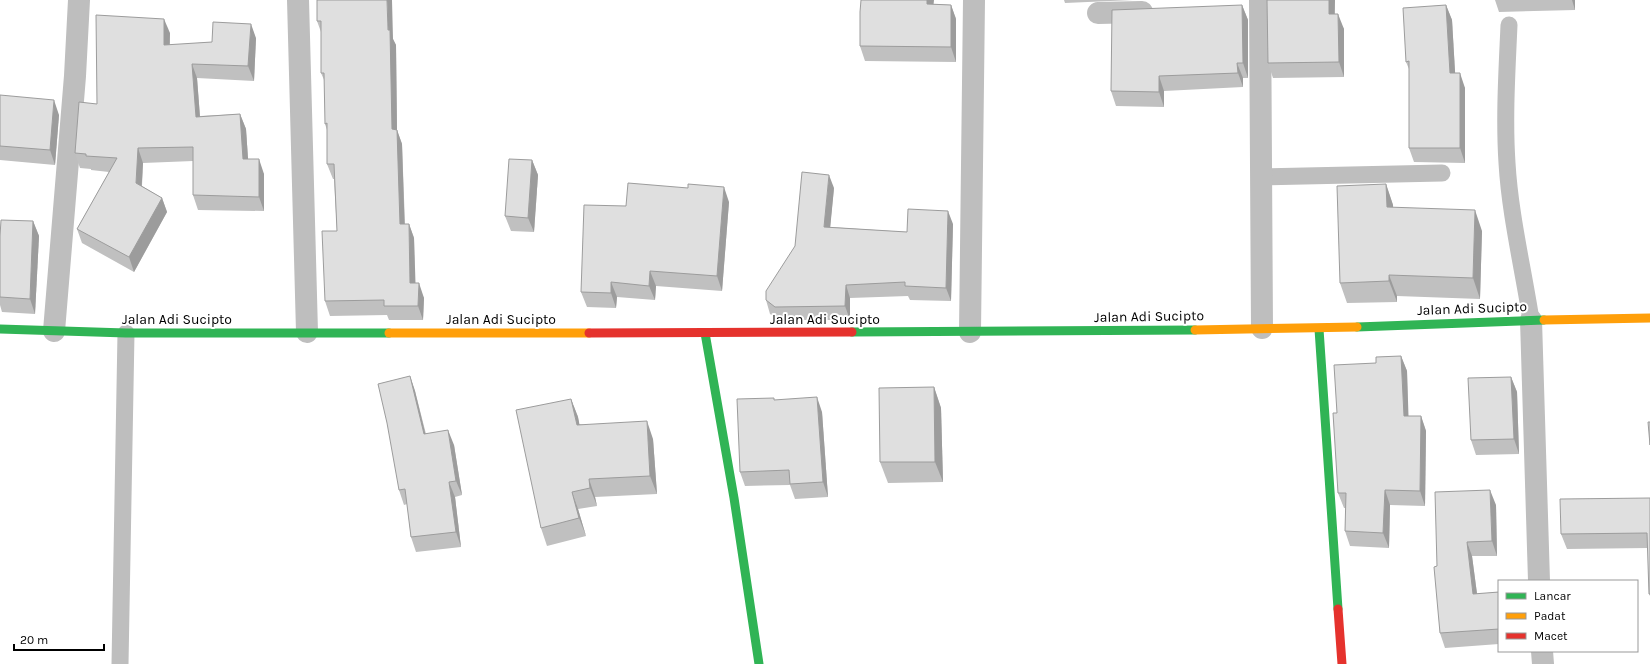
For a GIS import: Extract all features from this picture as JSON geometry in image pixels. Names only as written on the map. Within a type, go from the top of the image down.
[{"type":"street","points":[[54,331],[79,0]]},
{"type":"street","points":[[298,0],[307,332]]},
{"type":"street","points":[[970,332],[974,0]]},
{"type":"street","points":[[1254,5],[1261,177],[1262,328]]},
{"type":"street","points":[[1098,14],[1159,11]]},
{"type":"street","name":"Jalan Adi Sucipto","points":[[0,329],[126,333],[970,332],[1262,328],[1319,329],[1531,320],[1650,318]]},
{"type":"street","points":[[1531,320],[1539,580]]},
{"type":"street","points":[[1319,329],[1342,664]]},
{"type":"street","points":[[705,333],[727,445],[759,664]]},
{"type":"street","points":[[1542,652],[1543,664]]},
{"type":"lane","points":[[1509,25],[1506,103],[1506,163],[1514,223],[1531,320]]},
{"type":"lane","points":[[1261,177],[1442,173]]},
{"type":"lane","points":[[120,664],[126,333]]},
{"type":"building","points":[[317,0],[387,0],[388,30],[390,30],[392,129],[397,130],[400,224],[409,224],[410,283],[419,283],[418,306],[384,306],[384,300],[325,301],[322,231],[337,231],[334,164],[327,164],[327,123],[325,124],[324,73],[321,73],[321,21],[317,21]]},
{"type":"building","points":[[861,0],[927,0],[927,4],[951,5],[951,47],[860,46]]},
{"type":"building","points":[[1267,0],[1329,0],[1329,14],[1338,14],[1339,62],[1268,63]]},
{"type":"building","points":[[1242,5],[1243,63],[1237,63],[1238,73],[1159,76],[1159,92],[1111,91],[1112,10]]},
{"type":"building","points":[[1446,5],[1450,73],[1460,73],[1460,148],[1409,148],[1409,61],[1406,62],[1403,8]]},
{"type":"building","points":[[96,15],[164,19],[164,45],[212,42],[213,22],[251,24],[248,66],[192,64],[196,117],[240,114],[243,159],[259,159],[259,197],[193,195],[193,147],[138,148],[136,183],[162,198],[129,257],[77,229],[117,158],[86,156],[86,154],[75,153],[79,102],[97,104]]},
{"type":"building","points":[[0,95],[54,100],[50,150],[0,146]]},
{"type":"building","points":[[509,159],[532,160],[528,218],[505,216]]},
{"type":"building","points":[[802,172],[829,175],[824,227],[907,232],[908,209],[948,211],[946,288],[905,286],[905,282],[846,285],[845,306],[775,307],[766,300],[766,291],[795,246]]},
{"type":"building","points":[[628,183],[688,188],[688,184],[724,187],[717,276],[650,271],[649,286],[611,282],[611,293],[581,292],[584,205],[626,206]]},
{"type":"building","points":[[1386,184],[1387,207],[1475,210],[1473,278],[1389,275],[1389,281],[1340,283],[1337,186]]},
{"type":"building","points":[[1,220],[33,221],[30,299],[0,297]]},
{"type":"building","points":[[1401,356],[1404,416],[1421,416],[1420,491],[1385,490],[1383,533],[1345,531],[1346,493],[1338,493],[1333,413],[1337,413],[1334,365],[1376,363],[1376,357]]},
{"type":"building","points":[[410,376],[424,434],[448,430],[456,481],[449,482],[456,532],[411,537],[405,489],[399,490],[387,423],[378,384]]},
{"type":"building","points":[[1511,377],[1514,439],[1471,440],[1468,378]]},
{"type":"building","points":[[934,387],[935,462],[880,462],[879,388]]},
{"type":"building","points":[[817,397],[823,482],[790,484],[789,470],[740,472],[737,399],[774,398],[774,400]]},
{"type":"building","points":[[571,399],[577,425],[647,421],[650,476],[589,479],[590,488],[572,492],[579,518],[541,528],[516,410]]},
{"type":"building","points":[[1648,422],[1650,422],[1650,445]]},
{"type":"building","points":[[1490,490],[1492,541],[1467,542],[1473,594],[1498,592],[1498,629],[1440,633],[1434,567],[1437,566],[1435,492]]},
{"type":"building","points":[[1650,498],[1650,594],[1647,533],[1561,534],[1560,499]]},
{"type":"traffic: fast","points":[[1357,327],[1544,320]]},
{"type":"traffic: fast","points":[[0,329],[126,333],[389,333]]},
{"type":"traffic: fast","points":[[1319,329],[1338,609]]},
{"type":"traffic: fast","points":[[852,332],[1195,330]]},
{"type":"traffic: fast","points":[[705,333],[734,498],[759,664]]},
{"type":"traffic: slow","points":[[1544,320],[1650,318]]},
{"type":"traffic: slow","points":[[1195,330],[1357,327]]},
{"type":"traffic: slow","points":[[389,333],[589,333]]},
{"type":"traffic: jam","points":[[589,333],[852,332]]},
{"type":"traffic: jam","points":[[1338,609],[1342,664]]}]
